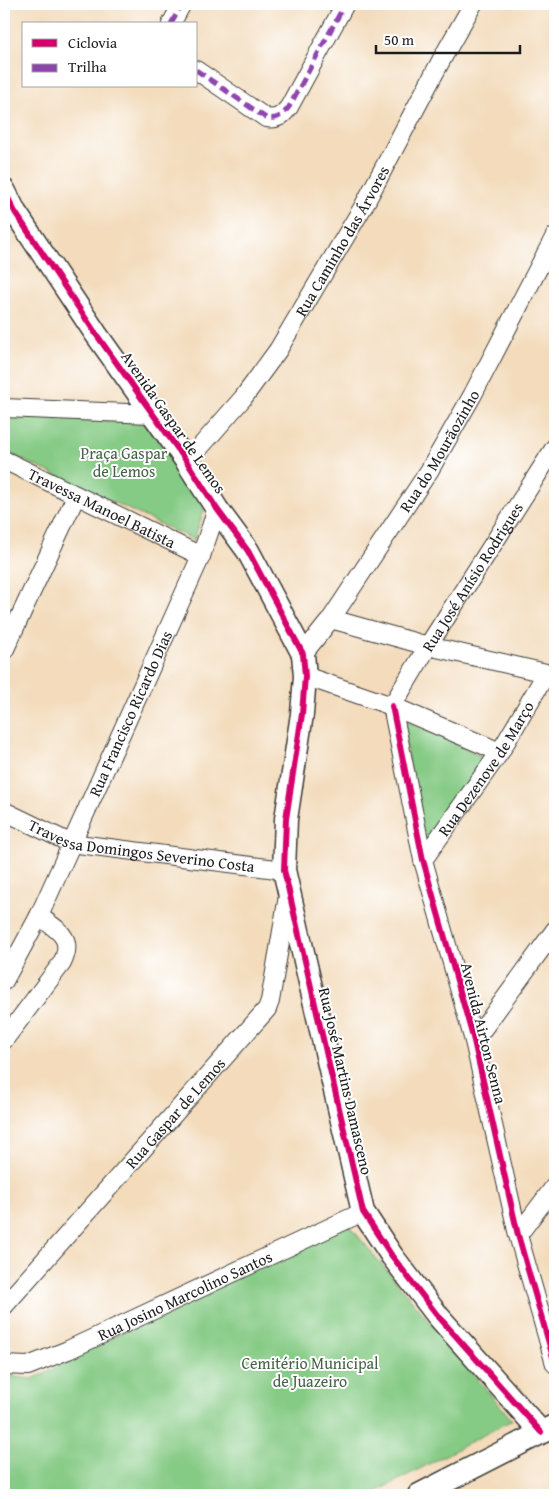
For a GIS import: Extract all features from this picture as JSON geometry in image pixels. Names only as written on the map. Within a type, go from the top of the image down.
[{"type":"street","points":[[172,22],[182,4]]},
{"type":"street","points":[[198,71],[266,118],[279,117],[289,107],[345,4]]},
{"type":"street","name":"Rua Caminho das Árvores","points":[[187,462],[243,398],[278,350],[363,207],[439,63],[473,4]]},
{"type":"street","name":"Avenida Gaspar de Lemos","points":[[4,190],[9,214],[187,462],[217,509],[248,551],[304,665]]},
{"type":"street","name":"Rua do Mourãozinho","points":[[304,665],[331,619],[429,470],[472,396],[555,236]]},
{"type":"street","points":[[4,408],[152,414]]},
{"type":"street","name":"Rua José Anísio Rodrigues","points":[[392,706],[555,447]]},
{"type":"street","name":"Travessa Manoel Batista","points":[[4,460],[201,556]]},
{"type":"street","points":[[4,651],[76,496]]},
{"type":"street","name":"Rua Francisco Ricardo Dias","points":[[4,981],[39,916],[70,843],[201,556],[217,509]]},
{"type":"street","points":[[331,619],[428,646],[551,675]]},
{"type":"street","points":[[304,665],[392,706],[500,752]]},
{"type":"street","name":"Rua José Martins Damasceno","points":[[304,665],[302,714],[286,819],[284,870],[363,1212],[392,1256],[438,1316],[548,1429]]},
{"type":"street","name":"Rua Dezenove de Março","points":[[423,860],[500,752],[551,675]]},
{"type":"street","name":"Avenida Airton Senna","points":[[392,706],[423,860],[474,1041],[518,1235],[555,1364]]},
{"type":"street","name":"Travessa Domingos Severino Costa","points":[[4,811],[70,843],[284,870]]},
{"type":"street","name":"Rua Gaspar de Lemos","points":[[4,1306],[267,1009],[270,1001],[288,893]]},
{"type":"street","points":[[4,1040],[62,963],[67,953],[67,942],[61,934],[39,916]]},
{"type":"street","points":[[474,1041],[555,930]]},
{"type":"street","points":[[518,1235],[555,1186]]},
{"type":"street","name":"Rua Josino Marcolino Santos","points":[[4,1364],[28,1366],[68,1350],[363,1212]]},
{"type":"street","points":[[419,1495],[548,1429]]},
{"type":"green space","name":"Praça Gaspar de Lemos","points":[[4,415],[143,423],[150,428],[205,507],[194,540],[4,451]]},
{"type":"green space","points":[[402,719],[486,758],[422,850]]},
{"type":"green space","name":"Cemitério Municipal de Juazeiro","points":[[342,1217],[512,1420],[370,1495],[4,1495],[4,1376],[33,1379]]},
{"type":"marked path","points":[[172,22],[182,4]]},
{"type":"marked path","points":[[198,71],[266,118],[279,117],[289,107],[345,4]]},
{"type":"cycle path","points":[[4,190],[15,212],[96,334],[248,551],[303,654],[305,676],[302,714],[286,819],[284,870],[363,1212],[392,1256],[438,1316],[541,1432]]},
{"type":"cycle path","points":[[392,706],[423,860],[474,1041],[518,1235],[555,1364]]}]
